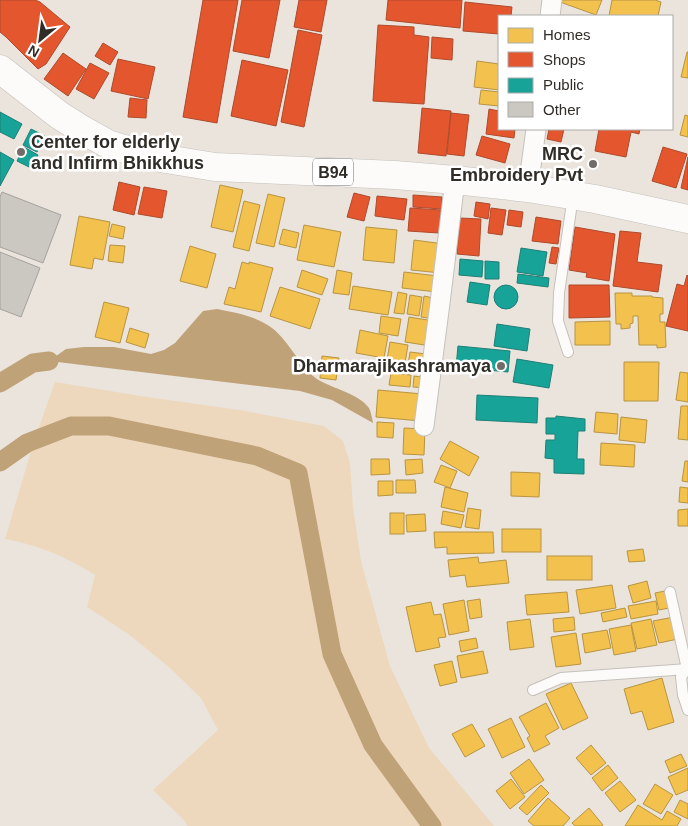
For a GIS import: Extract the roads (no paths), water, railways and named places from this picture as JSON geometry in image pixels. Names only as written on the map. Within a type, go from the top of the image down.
[{"type":"main road","name":"B94","points":[[0,69],[59,115],[81,129],[108,144],[137,153],[215,167],[386,175],[528,188],[688,220]]},
{"type":"street","points":[[550,15],[552,0]]},
{"type":"street","points":[[528,188],[536,130]]},
{"type":"street","points":[[424,426],[455,180]]},
{"type":"lane","points":[[568,352],[558,322],[558,302],[574,196]]},
{"type":"lane","points":[[670,592],[688,669]]},
{"type":"lane","points":[[533,690],[560,678],[688,669]]},
{"type":"lane","points":[[688,669],[681,677],[683,695],[688,710]]},
{"type":"waterway","points":[[0,383],[33,363],[49,361]]},
{"type":"waterway","points":[[0,462],[27,443],[71,426],[109,426],[257,456],[298,473],[332,654],[373,745],[432,826]]},
{"type":"place","name":"Center for elderly and Infirm Bhikkhus","points":[[21,152]]},
{"type":"place","name":"MRC Embroidery Pvt","points":[[593,164]]},
{"type":"place","name":"Dharmarajikashramaya","points":[[501,366]]}]
